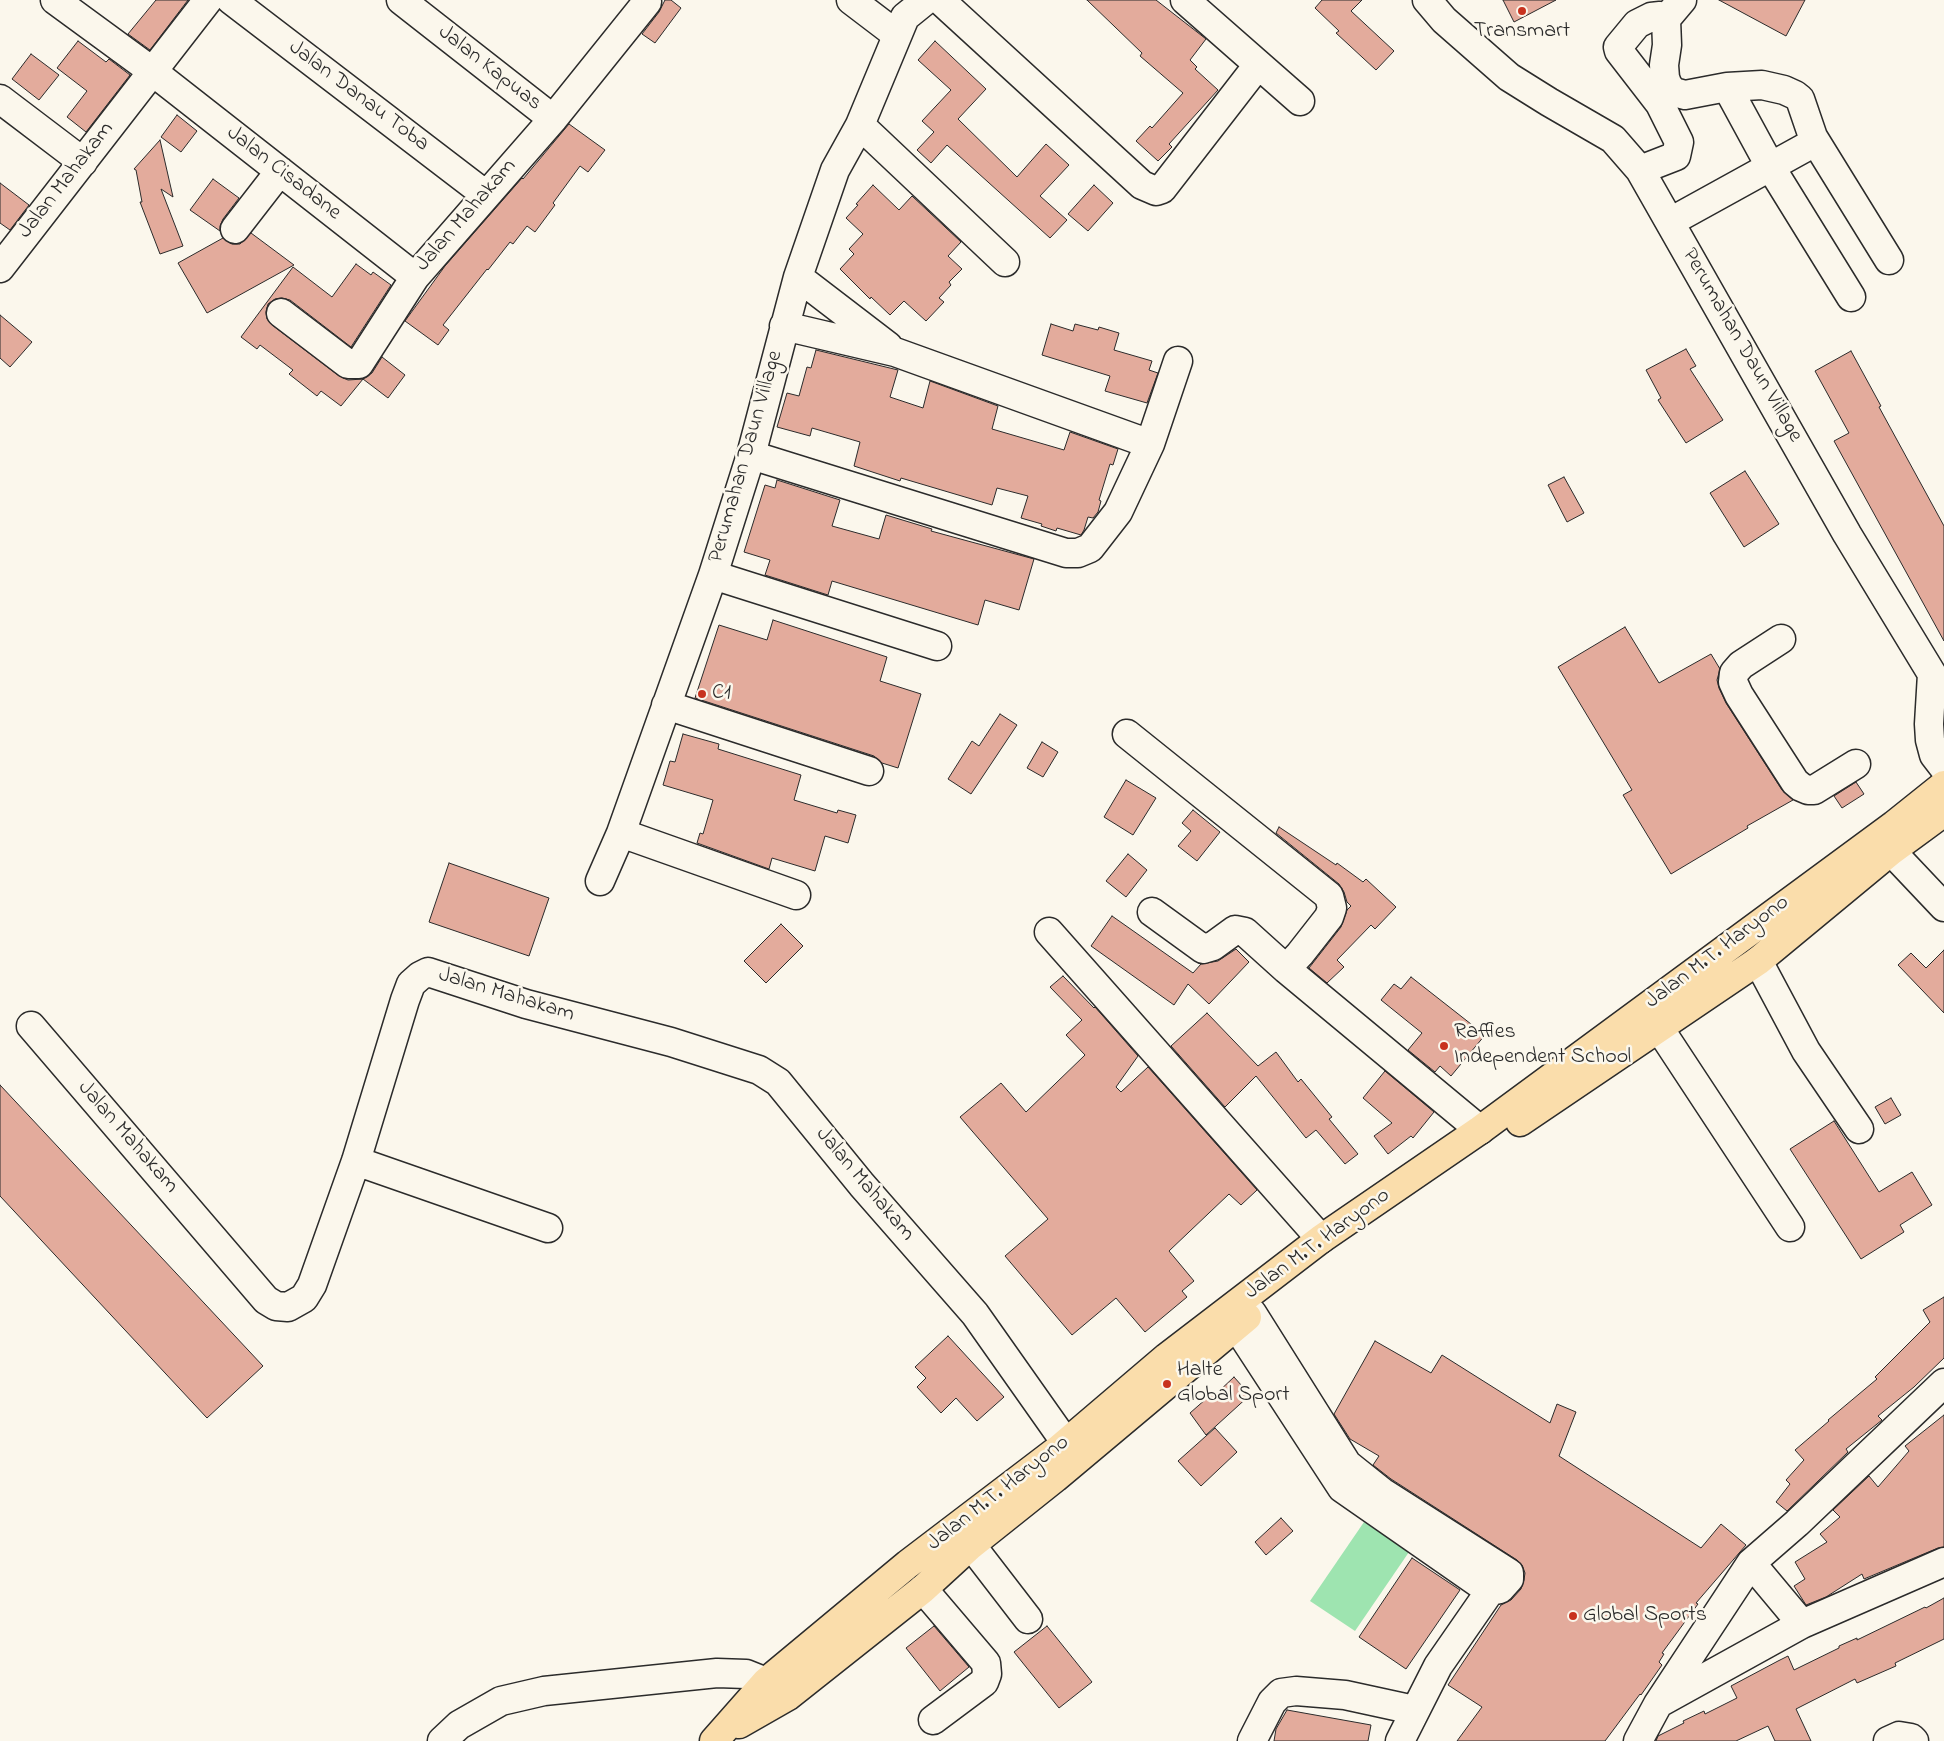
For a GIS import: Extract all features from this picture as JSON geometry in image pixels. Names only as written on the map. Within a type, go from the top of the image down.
[{"type":"main road","name":"Jalan M.T. Haryono","points":[[716,1739],[766,1682],[908,1564],[1021,1478],[1048,1469],[1066,1442],[1167,1357],[1322,1239],[1480,1130],[1894,825],[1944,785]]},
{"type":"main road","name":"Jalan M.T. Haryono","points":[[716,1739],[788,1696],[923,1589],[971,1545],[1048,1469],[1367,1226],[1758,961],[1891,851],[1944,812]]},
{"type":"street","name":"Jalan Cisadane","points":[[55,0],[152,71],[414,277]]},
{"type":"street","name":"Jalan Mahakam","points":[[0,268],[9,236],[83,162],[208,0]]},
{"type":"street","name":"Jalan Danau Toba","points":[[231,0],[486,195]]},
{"type":"street","name":"Jalan Kapuas","points":[[401,0],[553,119]]},
{"type":"street","points":[[851,0],[901,26]]},
{"type":"street","points":[[883,0],[901,26]]},
{"type":"street","points":[[901,26],[926,0]]},
{"type":"street","points":[[940,0],[1142,185],[1156,191],[1162,189],[1258,65]]},
{"type":"street","points":[[1185,0],[1300,101]]},
{"type":"street","name":"Perumahan Daun Village","points":[[1427,0],[1444,20],[1509,77],[1613,139],[1640,170],[1847,534],[1938,676],[1929,724],[1930,740],[1934,755],[1944,768]]},
{"type":"street","name":"Jalan Mahakam","points":[[281,313],[348,364],[359,364],[414,277],[553,119],[647,2]]},
{"type":"street","points":[[1640,170],[1676,156],[1679,151],[1679,142],[1660,104],[1656,84],[1664,65],[1674,10]]},
{"type":"street","points":[[1674,10],[1660,16],[1651,17],[1637,24],[1618,47],[1619,51],[1656,84],[1668,86],[1674,92],[1685,95],[1727,87],[1762,85],[1784,90],[1795,95],[1800,99],[1813,138],[1890,260]]},
{"type":"street","name":"Perumahan Daun Village","points":[[600,881],[621,833],[713,575],[751,455],[798,277],[835,170],[860,125],[901,26]]},
{"type":"street","points":[[1727,87],[1770,166],[1851,297]]},
{"type":"street","points":[[0,98],[83,162]]},
{"type":"street","points":[[860,125],[1005,262]]},
{"type":"street","points":[[1670,222],[1806,147],[1813,138]]},
{"type":"street","points":[[235,229],[280,172]]},
{"type":"street","points":[[798,277],[895,352]]},
{"type":"street","points":[[784,326],[895,352],[1150,444]]},
{"type":"street","points":[[751,455],[1066,553],[1078,553],[1090,548],[1118,512],[1150,444],[1178,361]]},
{"type":"street","points":[[713,575],[938,646]]},
{"type":"street","points":[[1781,639],[1741,665],[1734,673],[1733,682],[1740,695],[1795,782],[1801,787],[1814,790],[1856,764]]},
{"type":"street","points":[[666,705],[869,771]]},
{"type":"street","points":[[1127,734],[1329,896],[1332,908],[1329,917],[1286,969]]},
{"type":"street","points":[[621,833],[796,895]]},
{"type":"street","points":[[1891,851],[1944,906]]},
{"type":"street","points":[[1152,912],[1203,949],[1212,946],[1235,930],[1245,932],[1286,969],[1480,1130]]},
{"type":"street","points":[[1049,932],[1322,1239]]},
{"type":"street","points":[[1758,961],[1806,1051],[1859,1129]]},
{"type":"street","name":"Jalan Mahakam","points":[[31,1026],[266,1300],[276,1306],[288,1307],[304,1298],[312,1285],[356,1161],[405,1000],[411,984],[420,976],[428,972],[526,1004],[671,1042],[759,1070],[778,1082],[862,1185],[975,1314],[1066,1442]]},
{"type":"street","points":[[1659,1028],[1790,1227]]},
{"type":"street","points":[[356,1161],[548,1228]]},
{"type":"street","points":[[1245,1320],[1335,1460],[1347,1464],[1371,1496],[1509,1573],[1509,1579],[1500,1589],[1490,1591],[1438,1666],[1414,1710],[1400,1741]]},
{"type":"street","points":[[1638,1741],[1658,1704],[1751,1563],[1797,1524],[1944,1383]]},
{"type":"street","points":[[971,1545],[1028,1618]]},
{"type":"street","points":[[1658,1704],[1802,1624],[1944,1562]]},
{"type":"street","points":[[1751,1563],[1802,1624]]},
{"type":"street","points":[[923,1589],[986,1663],[988,1674],[984,1682],[932,1720]]},
{"type":"street","points":[[442,1741],[459,1725],[501,1701],[544,1691],[717,1673],[746,1674],[766,1682]]},
{"type":"street","points":[[1252,1741],[1272,1702],[1281,1693],[1296,1691],[1345,1695],[1414,1710]]},
{"type":"street","points":[[1888,1741],[1899,1736],[1911,1738],[1914,1741]]},
{"type":"green space","points":[[1364,1522],[1409,1552],[1355,1631],[1310,1601]]},
{"type":"building","points":[[156,0],[188,0],[150,50],[128,34]]},
{"type":"building","points":[[665,0],[671,0],[681,8],[655,43],[642,34],[659,12]]},
{"type":"building","points":[[1087,0],[1156,0],[1206,39],[1190,60],[1197,67],[1195,69],[1218,90],[1169,144],[1172,147],[1158,161],[1136,141],[1150,126],[1152,128],[1183,93],[1140,56],[1142,53]]},
{"type":"building","points":[[1322,0],[1362,0],[1351,11],[1394,51],[1376,70],[1336,33],[1339,31],[1315,8]]},
{"type":"building","name":"Transmart","points":[[1503,0],[1556,0],[1514,22]]},
{"type":"building","points":[[1719,0],[1805,0],[1786,36]]},
{"type":"building","points":[[78,41],[106,62],[109,59],[130,75],[86,132],[67,117],[87,91],[57,68]]},
{"type":"building","points":[[935,41],[986,89],[958,119],[1017,177],[1046,144],[1069,165],[1040,196],[1067,220],[1050,238],[947,145],[931,163],[917,150],[934,132],[922,121],[951,90],[918,60]]},
{"type":"building","points":[[31,54],[59,75],[39,100],[12,79]]},
{"type":"building","points":[[177,115],[197,131],[181,152],[161,137]]},
{"type":"building","points":[[569,124],[605,150],[588,172],[580,166],[535,232],[527,226],[513,244],[510,242],[443,325],[449,330],[438,345],[405,321],[445,266],[523,179]]},
{"type":"building","points":[[160,140],[173,197],[161,189],[183,246],[160,254],[140,202],[142,202],[136,170],[134,169]]},
{"type":"building","points":[[213,179],[239,198],[223,219],[220,231],[190,210]]},
{"type":"building","points":[[0,183],[29,205],[10,230],[0,223]]},
{"type":"building","points":[[873,185],[899,210],[912,196],[961,242],[948,256],[962,269],[949,282],[951,285],[939,298],[944,302],[926,321],[904,301],[890,315],[871,297],[870,299],[840,269],[854,254],[849,249],[863,234],[846,218]]},
{"type":"building","points":[[1094,185],[1113,203],[1088,231],[1068,214]]},
{"type":"building","points":[[251,233],[294,265],[207,313],[178,263],[223,238],[232,244],[240,244]]},
{"type":"building","points":[[356,264],[371,275],[373,272],[391,285],[351,347],[290,300],[275,299],[268,304],[266,312],[267,319],[272,325],[339,376],[348,380],[363,379],[341,406],[321,391],[317,396],[289,374],[293,370],[260,345],[257,349],[241,337],[293,267],[332,297]]},
{"type":"building","points":[[0,315],[32,342],[10,367],[0,358]]},
{"type":"building","points":[[1051,324],[1073,331],[1075,324],[1098,330],[1099,327],[1119,333],[1114,350],[1152,361],[1149,370],[1158,373],[1147,403],[1105,391],[1110,376],[1042,355]]},
{"type":"building","points":[[1686,349],[1696,366],[1690,369],[1723,420],[1686,443],[1658,400],[1661,398],[1646,370]]},
{"type":"building","points":[[816,350],[898,370],[890,397],[923,408],[930,381],[998,406],[992,429],[1064,450],[1070,432],[1118,449],[1113,465],[1110,464],[1099,500],[1101,501],[1098,512],[1093,518],[1088,517],[1081,535],[1057,528],[1056,531],[1041,526],[1042,524],[1021,518],[1028,496],[997,488],[992,505],[901,478],[900,481],[854,466],[860,442],[812,428],[810,436],[777,427],[787,393],[799,396],[807,367],[811,368]]},
{"type":"building","points":[[1851,351],[1881,406],[1879,407],[1944,526],[1944,641],[1834,441],[1849,433],[1815,371]]},
{"type":"building","points":[[382,357],[405,375],[388,398],[363,379],[372,373]]},
{"type":"building","points":[[1745,471],[1779,524],[1744,547],[1710,493]]},
{"type":"building","points":[[1564,477],[1584,513],[1567,522],[1548,485]]},
{"type":"building","points":[[777,480],[840,500],[832,526],[879,539],[886,515],[932,529],[931,531],[1034,559],[1019,610],[985,600],[978,625],[832,581],[828,595],[765,575],[770,560],[744,552],[765,485],[775,488]]},
{"type":"building","points":[[773,620],[887,657],[880,681],[921,694],[898,768],[882,763],[874,756],[695,698],[719,625],[767,640]]},
{"type":"building","points":[[1625,627],[1659,683],[1711,654],[1720,669],[1717,680],[1726,703],[1782,790],[1793,800],[1747,826],[1748,828],[1671,874],[1623,795],[1632,790],[1558,667]]},
{"type":"building","points":[[1000,714],[1017,725],[971,794],[948,779],[972,741],[979,746]]},
{"type":"building","points":[[683,734],[719,744],[718,749],[801,775],[794,800],[837,813],[838,810],[856,815],[848,843],[825,836],[815,871],[772,858],[769,869],[697,843],[700,833],[703,834],[713,800],[663,785],[670,761],[675,762]]},
{"type":"building","points":[[1042,742],[1058,752],[1043,777],[1027,768]]},
{"type":"building","points":[[1126,780],[1156,798],[1133,835],[1104,817]]},
{"type":"building","points":[[1856,782],[1864,794],[1842,808],[1834,796]]},
{"type":"building","points":[[1193,810],[1220,832],[1197,861],[1178,846],[1191,831],[1182,823]]},
{"type":"building","points":[[1279,827],[1336,865],[1337,863],[1363,882],[1366,879],[1396,907],[1375,929],[1371,925],[1337,960],[1344,967],[1327,983],[1309,968],[1341,927],[1347,910],[1351,906],[1347,902],[1339,884],[1276,833]]},
{"type":"building","points":[[1128,854],[1147,870],[1126,897],[1106,881]]},
{"type":"building","points":[[449,863],[549,898],[529,956],[429,922]]},
{"type":"building","points":[[1112,916],[1193,973],[1201,964],[1218,961],[1236,949],[1249,962],[1209,1004],[1188,984],[1174,1005],[1091,946]]},
{"type":"building","points":[[781,924],[803,946],[766,983],[744,961]]},
{"type":"building","points":[[1944,950],[1944,1013],[1898,965],[1911,953],[1926,968]]},
{"type":"building","points":[[1063,976],[1095,1007],[1138,1056],[1116,1087],[1121,1092],[1148,1067],[1257,1190],[1241,1205],[1229,1194],[1169,1251],[1194,1281],[1182,1291],[1187,1297],[1145,1332],[1116,1298],[1072,1335],[1005,1256],[1048,1219],[960,1117],[1001,1083],[1026,1112],[1085,1055],[1066,1035],[1082,1020],[1050,987]]},
{"type":"building","name":"Raffles Independent School","points":[[1411,977],[1485,1035],[1451,1076],[1440,1066],[1435,1072],[1408,1050],[1422,1033],[1381,1000],[1394,984],[1401,989]]},
{"type":"building","points":[[1207,1013],[1258,1066],[1276,1052],[1298,1082],[1301,1079],[1332,1117],[1329,1119],[1358,1154],[1345,1164],[1316,1130],[1306,1138],[1256,1076],[1225,1107],[1171,1046]]},
{"type":"building","points":[[1385,1071],[1434,1112],[1413,1138],[1411,1136],[1388,1154],[1374,1136],[1392,1123],[1363,1098]]},
{"type":"building","points":[[0,1085],[263,1366],[207,1418],[0,1196]]},
{"type":"building","points":[[1891,1098],[1901,1115],[1885,1124],[1875,1107]]},
{"type":"building","points":[[1834,1121],[1879,1192],[1912,1172],[1932,1205],[1900,1225],[1904,1232],[1861,1259],[1790,1149]]},
{"type":"building","points":[[1944,1297],[1944,1358],[1914,1387],[1878,1416],[1882,1420],[1846,1449],[1848,1452],[1787,1511],[1776,1502],[1790,1484],[1786,1480],[1804,1460],[1795,1450],[1877,1379],[1875,1377],[1930,1322],[1923,1310]]},
{"type":"building","points":[[948,1336],[1004,1397],[977,1421],[956,1398],[941,1413],[917,1387],[926,1378],[915,1367]]},
{"type":"building","points":[[1375,1341],[1431,1373],[1442,1355],[1550,1423],[1557,1404],[1576,1412],[1559,1456],[1701,1548],[1721,1524],[1746,1545],[1696,1603],[1698,1604],[1662,1653],[1664,1654],[1659,1662],[1662,1665],[1605,1741],[1457,1741],[1482,1707],[1448,1685],[1501,1605],[1511,1600],[1521,1589],[1525,1573],[1522,1565],[1517,1560],[1391,1479],[1373,1465],[1379,1456],[1350,1439],[1334,1414]]},
{"type":"building","points":[[1234,1377],[1250,1395],[1206,1435],[1190,1413],[1215,1391],[1217,1393]]},
{"type":"building","points":[[1944,1415],[1944,1547],[1864,1579],[1862,1574],[1826,1597],[1806,1605],[1794,1586],[1805,1579],[1795,1562],[1827,1542],[1820,1534],[1840,1517],[1833,1510],[1869,1476],[1878,1487],[1909,1451],[1905,1446]]},
{"type":"building","points":[[1215,1428],[1237,1452],[1201,1486],[1178,1461]]},
{"type":"building","points":[[1281,1518],[1293,1531],[1266,1555],[1255,1542]]},
{"type":"building","points":[[1412,1558],[1460,1590],[1406,1669],[1359,1637]]},
{"type":"building","points":[[1944,1598],[1944,1639],[1895,1663],[1896,1666],[1857,1683],[1855,1679],[1796,1709],[1811,1741],[1775,1741],[1768,1726],[1736,1741],[1656,1741],[1658,1736],[1684,1723],[1683,1721],[1704,1711],[1705,1714],[1737,1698],[1731,1686],[1788,1656],[1794,1670],[1839,1648],[1839,1646],[1857,1638],[1857,1640]]},
{"type":"building","points":[[934,1626],[969,1667],[940,1691],[906,1648]]},
{"type":"building","points":[[1047,1626],[1092,1682],[1059,1708],[1014,1652]]},
{"type":"building","points":[[1287,1710],[1371,1725],[1368,1741],[1274,1741],[1276,1729]]},
{"type":"place","name":"Transmart","points":[[1522,11]]},
{"type":"place","name":"C1","points":[[702,694]]},
{"type":"place","name":"Raffles Independent School","points":[[1444,1046]]},
{"type":"place","name":"Halte Global Sport","points":[[1167,1384]]},
{"type":"place","name":"Global Sports","points":[[1573,1616]]}]
